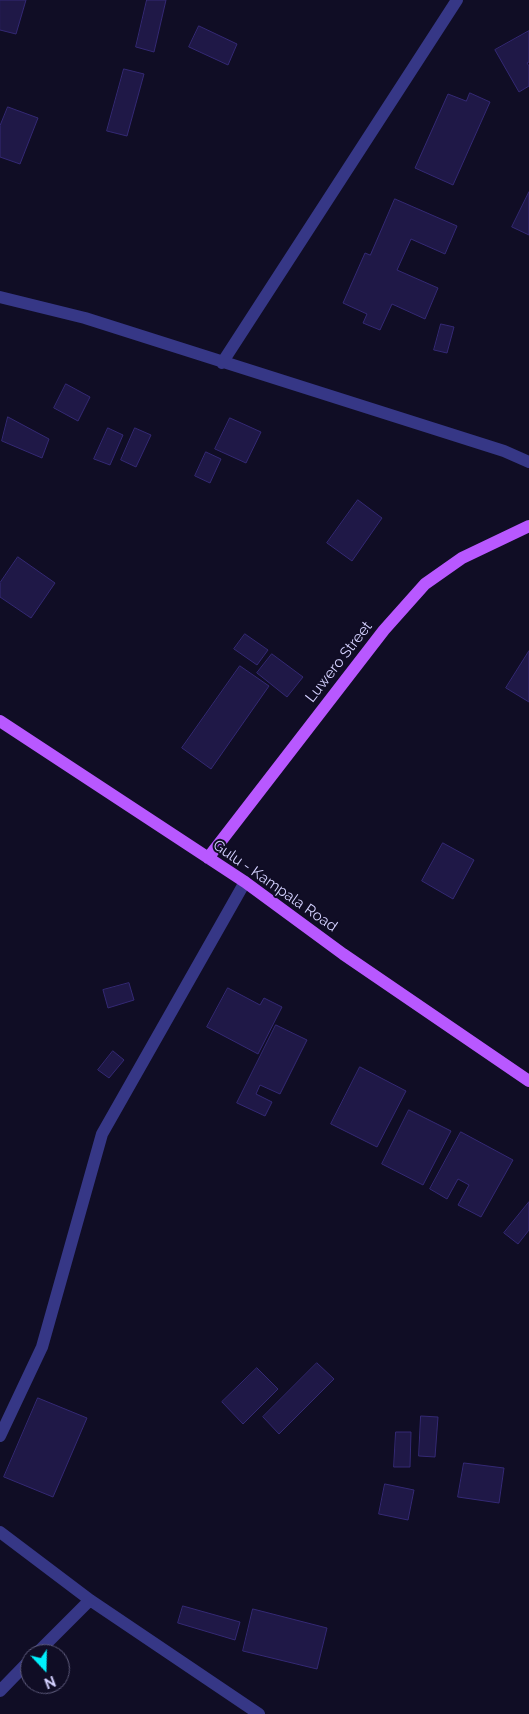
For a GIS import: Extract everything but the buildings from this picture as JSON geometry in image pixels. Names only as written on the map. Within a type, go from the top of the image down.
[{"type":"main road","name":"Luwero Street","points":[[208,858],[384,630],[425,584],[462,558],[529,526]]},
{"type":"main road","name":"Gulu - Kampala Road","points":[[0,722],[245,882],[344,954],[529,1081]]},
{"type":"street","points":[[222,363],[457,0]]},
{"type":"street","points":[[0,297],[85,318],[504,451],[529,462]]},
{"type":"street","points":[[0,1436],[42,1347],[102,1134],[245,882]]},
{"type":"street","points":[[0,1532],[90,1600],[259,1714]]},
{"type":"street","points":[[46,1644],[90,1600]]},
{"type":"street","points":[[0,1690],[20,1670]]}]
